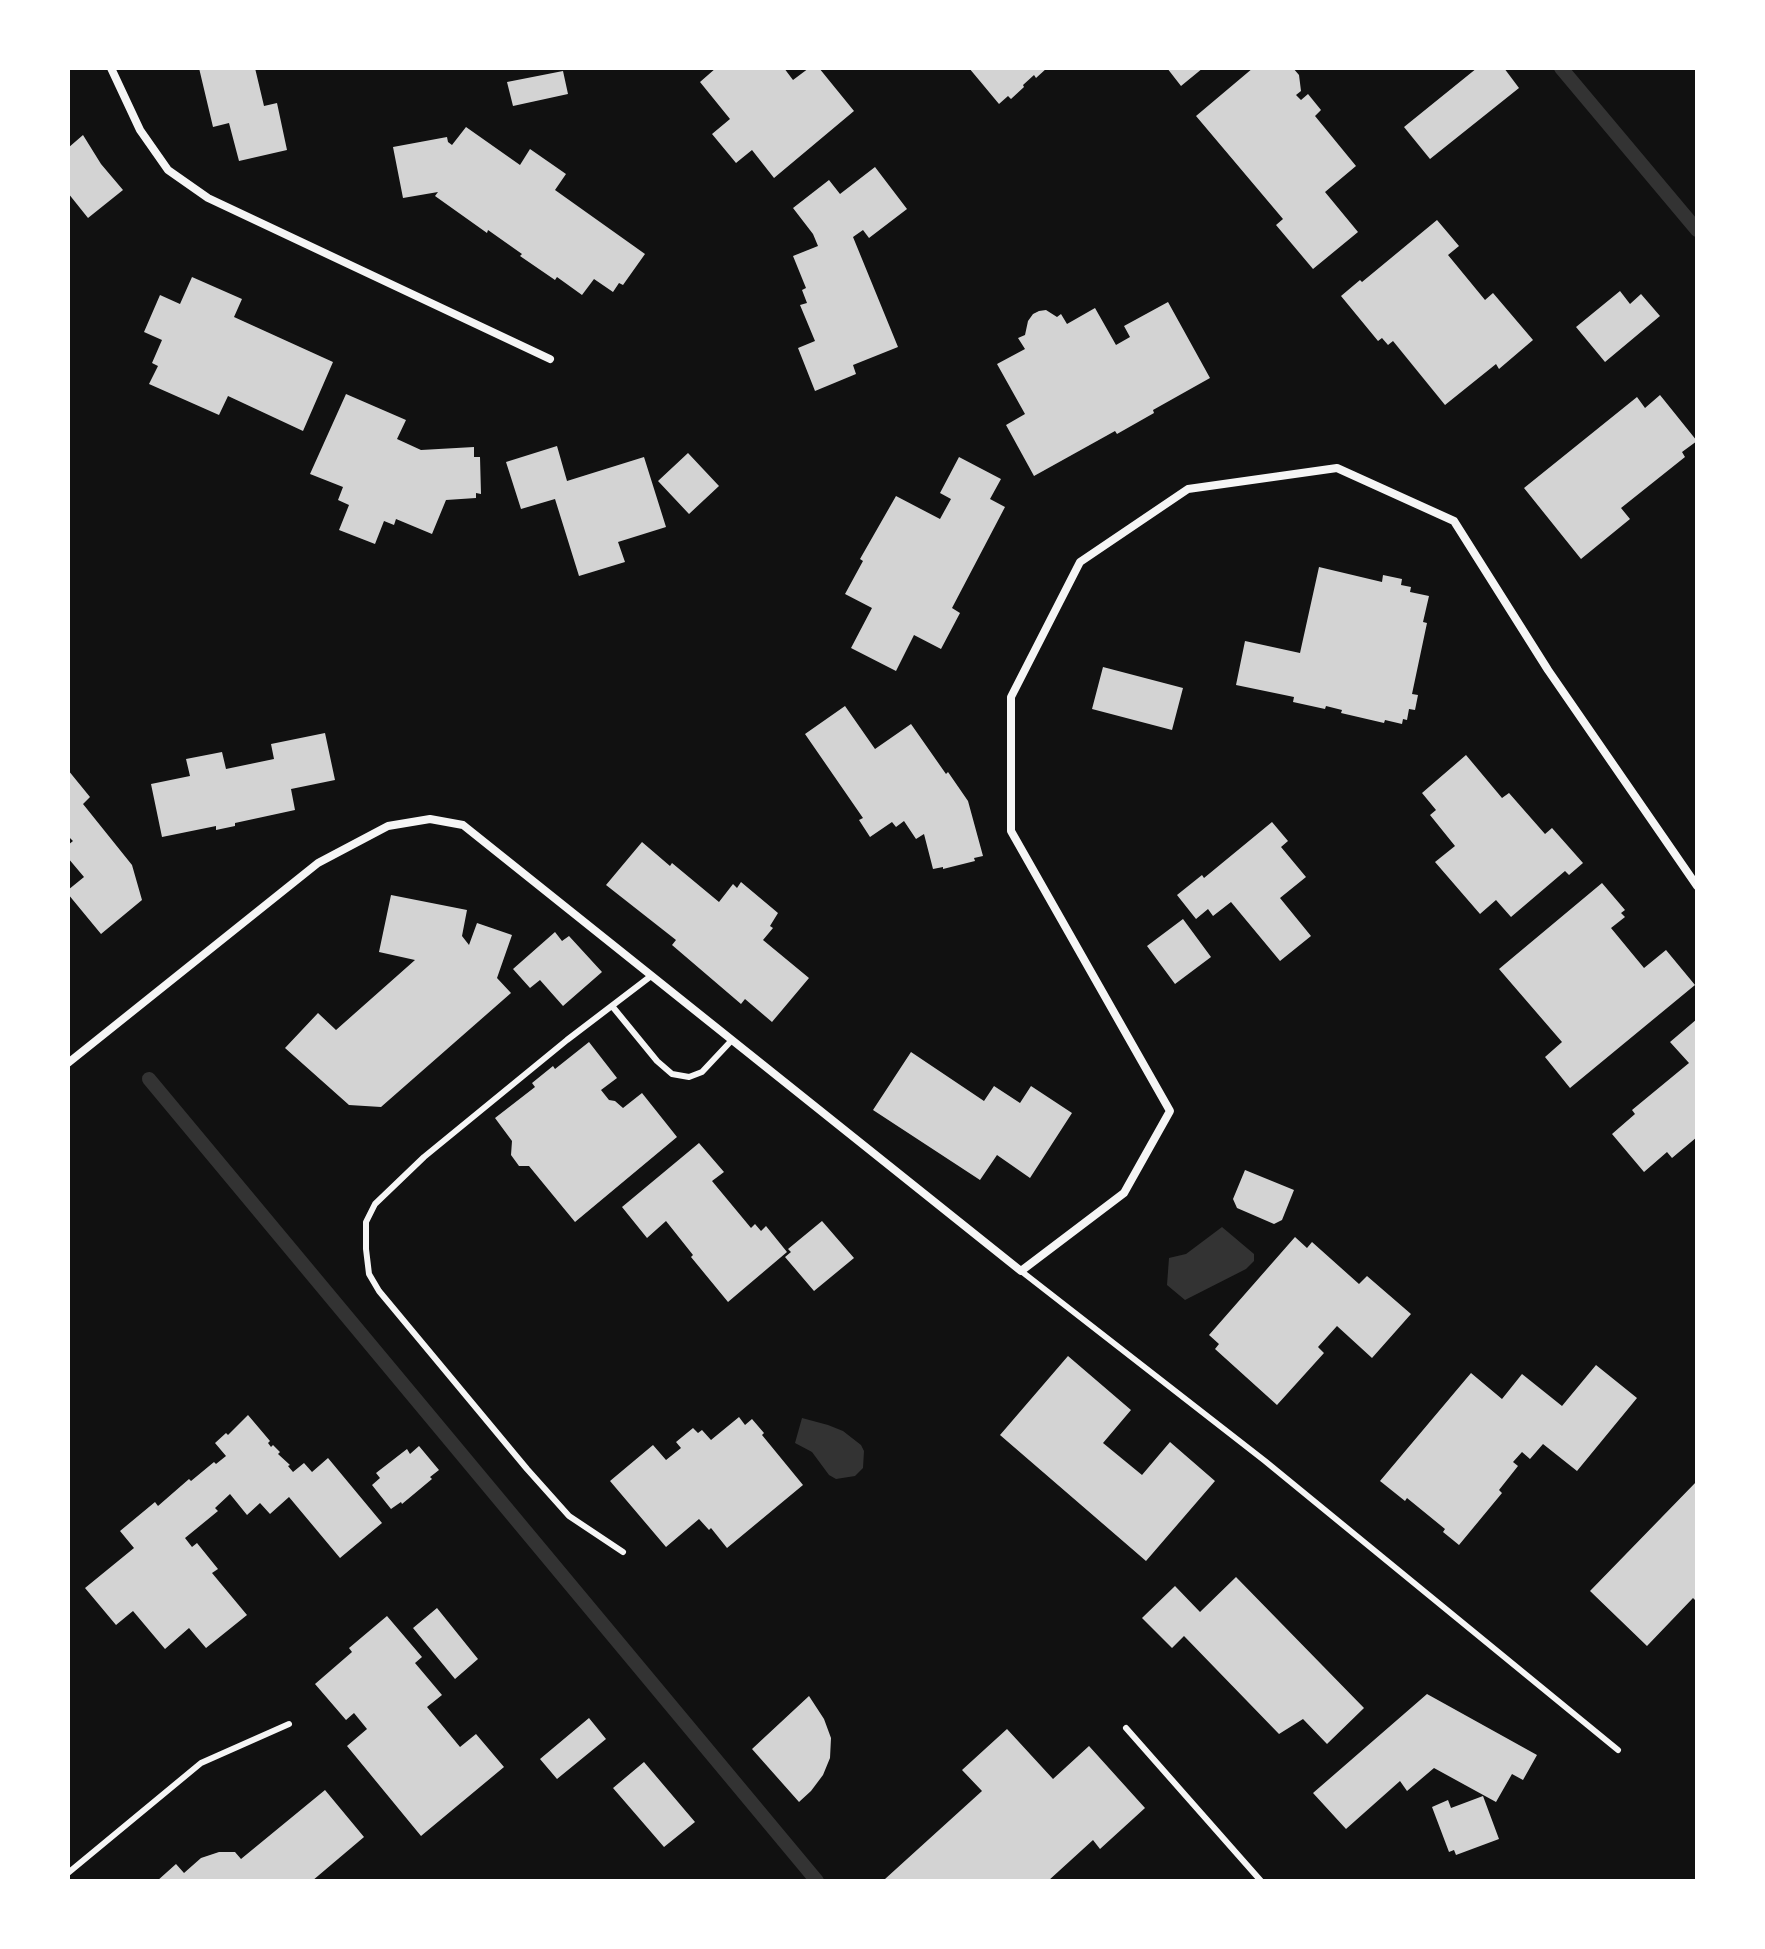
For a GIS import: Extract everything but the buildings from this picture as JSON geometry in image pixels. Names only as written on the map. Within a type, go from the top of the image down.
[{"type":"street","points":[[111,68],[140,130],[168,170],[208,198],[550,359]]},
{"type":"street","points":[[68,1063],[318,863],[388,826],[430,819],[463,825],[1021,1271],[1124,1193],[1170,1111],[1011,831],[1011,697],[1080,562],[1188,489],[1337,468],[1454,521],[1548,670],[1697,886]]},
{"type":"lane","points":[[623,1552],[569,1516],[379,1291],[369,1274],[366,1222],[375,1204],[424,1157],[651,976]]},
{"type":"lane","points":[[612,1006],[657,1061],[672,1074],[689,1077],[702,1072],[732,1040]]},
{"type":"lane","points":[[1021,1271],[1265,1461],[1618,1750]]},
{"type":"lane","points":[[68,1873],[201,1763],[289,1724]]},
{"type":"lane","points":[[1126,1728],[1261,1881]]},
{"type":"shaded area","points":[[1222,1227],[1254,1254],[1254,1261],[1246,1269],[1185,1300],[1167,1285],[1169,1258],[1186,1254]]},
{"type":"shaded area","points":[[802,1418],[843,1431],[861,1445],[864,1451],[863,1468],[855,1476],[836,1479],[829,1475],[812,1452],[795,1443]]},
{"type":"waterway","points":[[1561,68],[1697,230]]},
{"type":"waterway","points":[[149,1079],[817,1881]]}]
